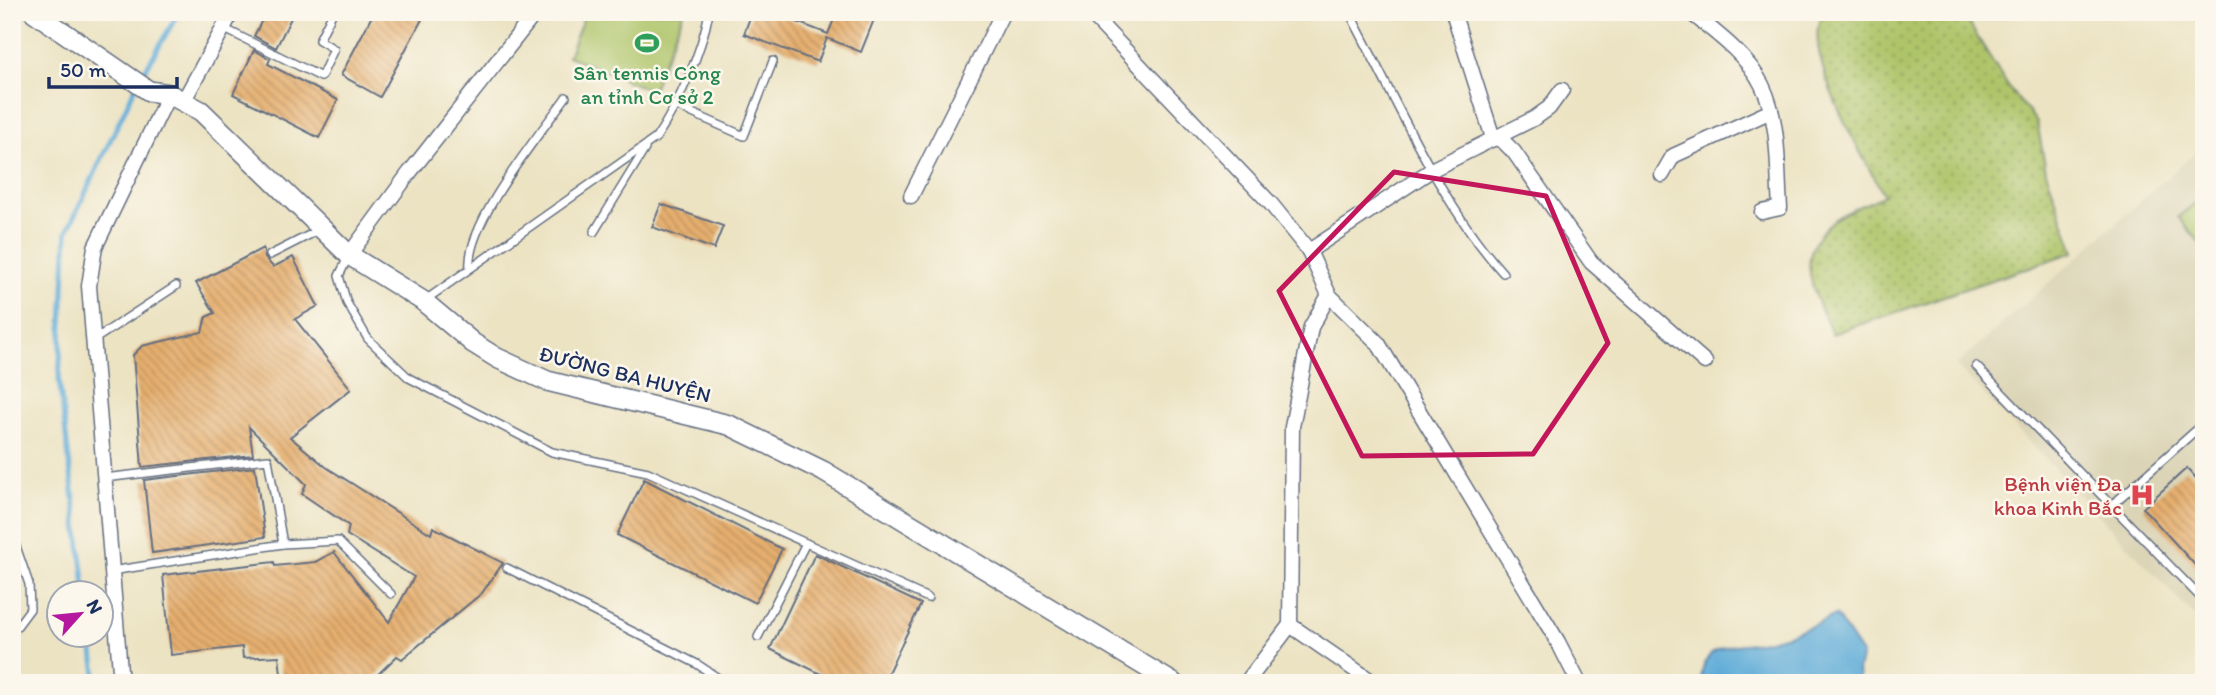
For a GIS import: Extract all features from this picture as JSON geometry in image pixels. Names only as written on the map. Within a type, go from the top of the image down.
[{"type":"street","name":"ĐƯỜNG BA HUYỆN","points":[[34,12],[115,67],[201,110],[349,255],[423,301],[473,343],[528,374],[706,418],[765,440],[823,471],[1165,681]]},
{"type":"street","points":[[121,683],[92,341],[89,286],[95,247],[168,95],[223,28],[232,12]]},
{"type":"street","points":[[349,255],[536,12]]},
{"type":"street","points":[[911,196],[1003,12]]},
{"type":"street","points":[[1089,12],[1271,204],[1309,251],[1329,295],[1378,343],[1558,642],[1579,683]]},
{"type":"street","points":[[1453,12],[1493,138]]},
{"type":"street","points":[[1690,12],[1749,65],[1762,85],[1771,111],[1780,208],[1762,212]]},
{"type":"street","points":[[1309,251],[1433,169],[1549,108],[1562,90]]},
{"type":"street","points":[[1662,174],[1673,156],[1771,111]]},
{"type":"street","points":[[1493,138],[1502,140],[1514,152],[1591,262],[1705,362]]},
{"type":"street","points":[[1246,683],[1290,625],[1292,427],[1311,327],[1329,295]]},
{"type":"street","points":[[1290,625],[1374,683]]},
{"type":"lane","points":[[223,28],[321,77],[334,49],[319,40],[333,12]]},
{"type":"lane","points":[[423,301],[656,138],[674,105],[705,30],[709,12]]},
{"type":"lane","points":[[1349,12],[1433,169],[1480,247],[1503,273]]},
{"type":"lane","points":[[674,105],[744,136],[773,61]]},
{"type":"lane","points":[[470,268],[470,251],[478,228],[502,188],[566,97]]},
{"type":"lane","points":[[594,232],[647,145]]},
{"type":"lane","points":[[270,255],[323,228]]},
{"type":"lane","points":[[349,255],[339,276],[347,303],[369,339],[409,378],[552,453],[648,472],[928,598]]},
{"type":"lane","points":[[92,341],[176,286]]},
{"type":"lane","points":[[1976,366],[2204,601]]},
{"type":"lane","points":[[2112,505],[2203,424]]},
{"type":"lane","points":[[103,478],[268,459],[283,544]]},
{"type":"lane","points":[[12,535],[29,584],[30,609],[12,633]]},
{"type":"lane","points":[[111,570],[283,544],[338,541],[391,594]]},
{"type":"lane","points":[[758,637],[806,543]]},
{"type":"lane","points":[[507,568],[697,664],[718,678],[735,683]]},
{"type":"highlighted area","points":[[1394,172],[1546,196],[1608,343],[1533,454],[1362,456],[1279,291]]},
{"type":"shaded area","name":"Bệnh viện Đa khoa Kinh Bắc","points":[[2204,145],[2204,626],[1956,365]]},
{"type":"green space","points":[[586,12],[684,12],[652,91],[568,56]]},
{"type":"green space","points":[[1823,12],[1962,12],[2011,91],[2037,122],[2046,171],[2074,252],[1832,334],[1810,274],[1813,246],[1834,220],[1884,195],[1849,132],[1826,78],[1819,52],[1818,30]]},
{"type":"green space","points":[[2204,196],[2204,248],[2178,217]]},
{"type":"water","points":[[1836,615],[1862,654],[1858,670],[1860,683],[1701,683],[1703,669],[1713,652],[1783,636]]},
{"type":"building","points":[[266,12],[294,12],[276,48],[254,36]]},
{"type":"building","points":[[374,12],[426,12],[380,97],[341,75]]},
{"type":"building","points":[[752,12],[771,12],[828,34],[837,12],[877,12],[861,52],[827,38],[818,62],[744,34]]},
{"type":"building","points":[[254,50],[270,59],[268,64],[338,100],[319,138],[233,94]]},
{"type":"building","points":[[661,204],[723,226],[714,249],[652,227]]},
{"type":"building","points":[[263,248],[265,258],[273,267],[293,257],[318,306],[295,319],[351,389],[290,437],[326,467],[431,534],[433,527],[503,563],[482,593],[402,659],[397,656],[369,683],[282,683],[279,656],[243,658],[242,647],[171,655],[163,575],[274,562],[275,566],[315,562],[334,552],[389,622],[414,577],[347,535],[349,526],[302,494],[306,484],[249,427],[253,455],[142,467],[133,355],[142,346],[202,332],[206,317],[215,313],[196,283]]},
{"type":"building","points":[[255,467],[265,537],[152,553],[144,480]]},
{"type":"building","points":[[2187,468],[2204,487],[2204,575],[2143,508]]},
{"type":"building","points":[[644,479],[782,549],[755,603],[617,535]]},
{"type":"building","points":[[815,554],[921,604],[883,683],[839,683],[770,649]]},
{"type":"waterway","points":[[140,79],[179,12]]},
{"type":"waterway","points":[[84,580],[59,380],[67,232],[135,88]]},
{"type":"waterway","points":[[93,650],[97,683]]},
{"type":"place","name":"Sân tennis Công an tỉnh Cơ sở 2","points":[[647,43]]},
{"type":"place","name":"Bệnh viện Đa khoa Kinh Bắc","points":[[2142,495]]}]
